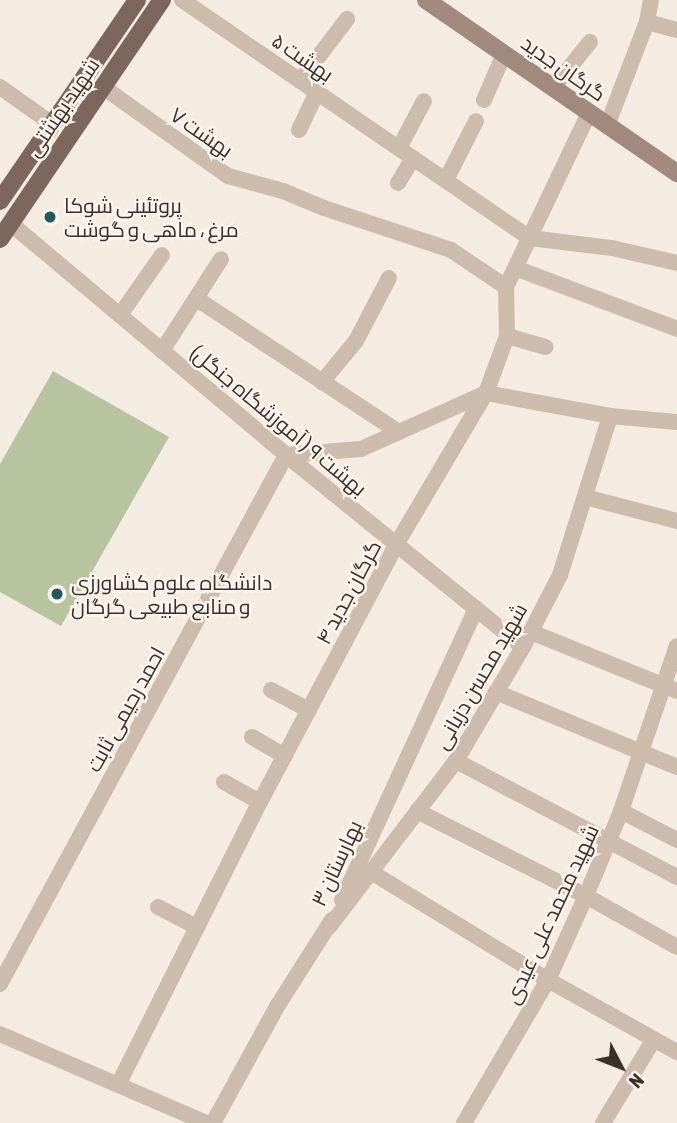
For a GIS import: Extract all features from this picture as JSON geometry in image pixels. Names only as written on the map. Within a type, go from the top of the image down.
[{"type":"main road","name":"شهید بهشتی","points":[[0,201],[137,0]]},
{"type":"main road","name":"شهید بهشتی","points":[[0,239],[162,0]]},
{"type":"main road","name":"گرگان جدید","points":[[425,0],[677,173]]},
{"type":"street","name":"بهشت ۵","points":[[182,0],[530,238]]},
{"type":"street","points":[[607,126],[647,22],[651,0]]},
{"type":"street","points":[[300,80],[347,19]]},
{"type":"street","points":[[647,22],[677,30]]},
{"type":"street","points":[[552,88],[590,42]]},
{"type":"street","points":[[484,100],[504,54]]},
{"type":"street","points":[[0,87],[52,124]]},
{"type":"street","name":"بهشت ۷","points":[[103,87],[228,176],[283,191],[324,208],[452,250],[506,287]]},
{"type":"street","points":[[299,130],[317,92]]},
{"type":"street","points":[[398,183],[424,100]]},
{"type":"street","name":"گرگان جدید ۴","points":[[118,1085],[260,802],[396,545],[486,393],[507,336],[506,287],[589,113]]},
{"type":"street","points":[[446,180],[476,121]]},
{"type":"street","name":"بهشت ۹ ( آموزشگاه جنگل)","points":[[10,223],[396,545],[476,608],[527,639],[670,688]]},
{"type":"street","points":[[530,238],[612,248],[677,263]]},
{"type":"street","points":[[120,315],[162,256]]},
{"type":"street","points":[[162,351],[221,259]]},
{"type":"street","points":[[515,268],[677,329]]},
{"type":"street","points":[[322,382],[356,341],[389,278]]},
{"type":"street","points":[[197,299],[399,432]]},
{"type":"street","points":[[507,336],[545,347]]},
{"type":"street","points":[[286,454],[361,449],[486,393],[610,416],[674,417]]},
{"type":"street","name":"شهید محسن دزیانی","points":[[329,928],[456,761],[527,639],[560,575],[610,416]]},
{"type":"street","name":"احمد رحیمی ثابت","points":[[0,984],[286,454]]},
{"type":"street","points":[[585,497],[677,521]]},
{"type":"street","name":"بهارستان ۳","points":[[213,1123],[278,1005],[329,928],[476,608]]},
{"type":"street","name":"شهید محمد علی عیدی","points":[[464,1123],[548,980],[586,896],[621,811],[640,752],[670,688],[677,646]]},
{"type":"street","points":[[271,690],[309,710]]},
{"type":"street","points":[[496,692],[677,767]]},
{"type":"street","points":[[252,737],[285,757]]},
{"type":"street","points":[[456,761],[677,877]]},
{"type":"street","points":[[224,782],[260,802]]},
{"type":"street","points":[[417,811],[586,896],[677,947]]},
{"type":"street","points":[[621,811],[677,840]]},
{"type":"street","points":[[371,872],[548,980],[677,1052]]},
{"type":"street","points":[[158,906],[197,927]]},
{"type":"street","points":[[0,1034],[207,1123]]},
{"type":"street","points":[[603,1123],[654,1039]]},
{"type":"green space","points":[[53,371],[169,437],[61,626],[0,592],[0,464]]},
{"type":"place","name":"پروتئینی شوکا مرغ‌ ، ماهی و گوشت","points":[[50,217]]},
{"type":"place","name":"دانشگاه علوم کشاورزی و منابع طبیعی گرگان","points":[[57,594]]}]
